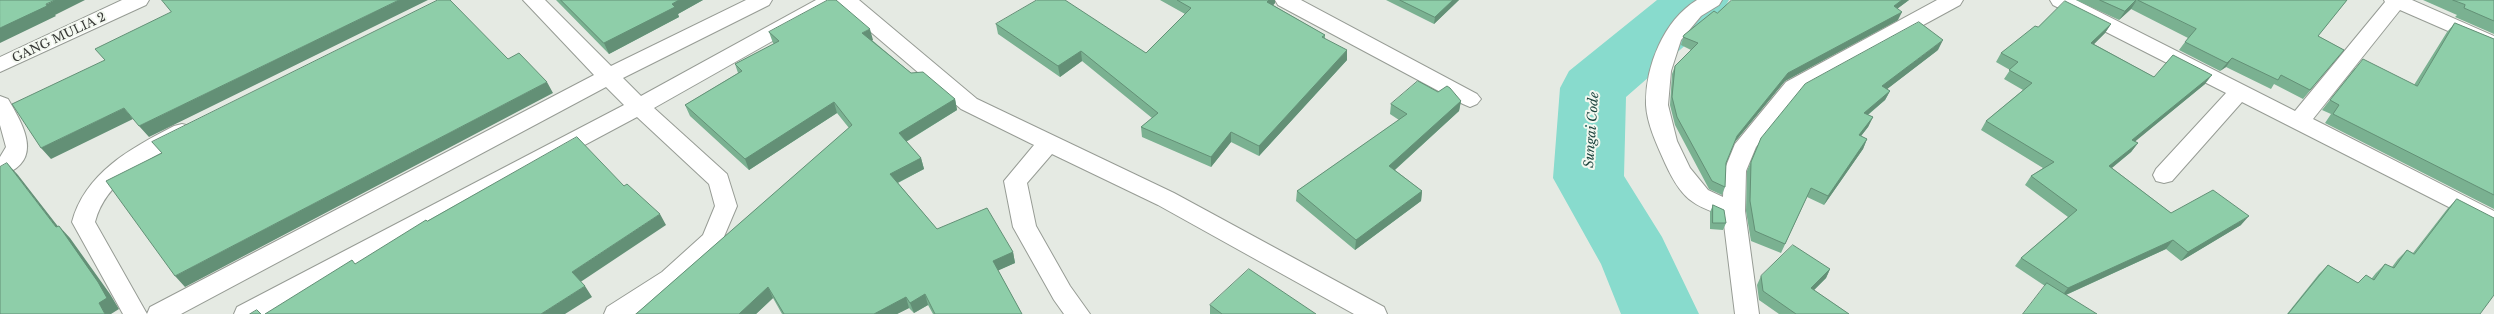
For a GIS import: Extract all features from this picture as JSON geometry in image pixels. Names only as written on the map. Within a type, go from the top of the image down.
[{"type":"street","name":"GANG MULIA 2","points":[[0,65],[139,0]]},
{"type":"street","points":[[533,0],[639,107],[719,180],[726,206],[712,240],[670,279],[616,314]]},
{"type":"street","points":[[159,314],[609,76],[762,0]]},
{"type":"street","points":[[246,314],[639,107],[831,0]]},
{"type":"street","points":[[846,0],[968,104],[1166,199],[1375,314]]},
{"type":"street","points":[[1285,0],[1470,99]]},
{"type":"street","points":[[1712,0],[1694,11],[1671,38],[1661,71],[1657,105],[1666,141],[1682,173],[1700,196],[1734,211]]},
{"type":"street","points":[[1747,314],[1734,211],[1735,171],[1746,144],[1784,96],[1793,87],[1953,0]]},
{"type":"street","points":[[2060,0],[2494,221]]},
{"type":"street","points":[[2299,121],[2395,1],[2494,44]]},
{"type":"street","points":[[2164,175],[2240,91]]},
{"type":"street","points":[[0,104],[17,139],[17,153],[8,163],[0,168]]},
{"type":"street","points":[[135,314],[83,222],[84,210],[96,192],[151,147],[200,123]]},
{"type":"street","points":[[1049,143],[1015,182],[1024,227],[1062,293],[1078,314]]},
{"type":"building","points":[[0,0],[55,0],[46,4],[47,6],[0,28]]},
{"type":"building","points":[[162,0],[399,0],[139,126],[124,108],[41,148],[12,104],[105,60],[95,49],[171,12]]},
{"type":"building","points":[[438,0],[450,0],[508,59],[519,53],[547,82],[175,276],[106,181],[162,153],[152,142]]},
{"type":"building","points":[[561,0],[679,0],[672,4],[675,7],[604,43]]},
{"type":"building","points":[[828,0],[836,0],[870,29],[862,33],[911,73],[923,72],[955,99],[899,133],[921,158],[890,174],[937,229],[987,208],[1013,252],[993,261],[1022,314],[935,314],[925,294],[910,303],[906,297],[874,314],[784,314],[768,287],[739,314],[636,314],[852,125],[834,102],[745,159],[685,105],[742,71],[735,64],[779,41],[769,32]]},
{"type":"building","points":[[1037,0],[1065,0],[1146,53],[1191,8],[1177,0],[1269,0],[1267,2],[1325,35],[1322,37],[1347,50],[1259,146],[1231,132],[1211,157],[1141,127],[1158,113],[1081,51],[1058,66],[996,24]]},
{"type":"building","points":[[1400,0],[1453,0],[1435,17]]},
{"type":"building","points":[[1732,0],[1902,0],[1894,6],[1902,12],[1788,73],[1737,136],[1726,163],[1725,187],[1712,181],[1677,117],[1672,97],[1675,66],[1698,43],[1683,37],[1684,35],[1714,11],[1717,13]]},
{"type":"building","points":[[2100,0],[2136,0],[2125,11]]},
{"type":"building","points":[[2138,0],[2347,0],[2318,36],[2344,50],[2310,90],[2281,75],[2278,80],[2232,58],[2227,63],[2185,42],[2196,29]]},
{"type":"building","points":[[2453,0],[2494,0],[2494,21],[2464,8],[2465,5]]},
{"type":"building","points":[[2065,1],[2111,24],[2091,43],[2154,77],[2173,55],[2212,75],[2132,140],[2138,143],[2109,166],[2171,213],[2213,190],[2249,216],[2188,252],[2173,240],[2068,288],[2021,258],[2077,210],[2031,176],[2054,162],[1986,121],[2032,83],[2009,70],[2018,62],[2001,53],[2035,26],[2038,27]]},
{"type":"building","points":[[1919,22],[1943,40],[1882,86],[1890,91],[1864,113],[1873,117],[1859,135],[1867,139],[1828,196],[1811,188],[1785,244],[1755,231],[1750,201],[1751,162],[1761,138],[1805,84]]},
{"type":"building","points":[[2455,23],[2494,39],[2494,195],[2333,114],[2339,105],[2330,100],[2363,59],[2417,86]]},
{"type":"building","points":[[1418,81],[1438,92],[1447,86],[1461,101],[1389,166],[1422,191],[1356,240],[1297,191],[1407,114],[1391,104]]},
{"type":"building","points":[[577,137],[624,186],[627,184],[660,214],[572,272],[585,286],[541,314],[265,314],[352,260],[355,264],[426,220],[427,221]]},
{"type":"building","points":[[7,163],[56,227],[59,226],[98,282],[107,298],[99,303],[105,314],[0,314],[0,167]]},
{"type":"building","points":[[2457,199],[2494,218],[2494,295],[2480,314],[2288,314],[2328,265],[2358,283],[2366,275],[2374,280],[2385,264],[2394,268],[2407,250],[2414,254]]},
{"type":"building","points":[[1713,205],[1724,210],[1726,223],[1713,223]]},
{"type":"building","points":[[1793,245],[1830,269],[1811,288],[1849,314],[1796,314],[1763,291],[1761,276]]},
{"type":"building","points":[[1249,269],[1316,314],[1222,314],[1210,305]]},
{"type":"building","points":[[2047,283],[2097,314],[2023,314]]},
{"type":"building","points":[[257,310],[261,314],[250,314]]},
{"type":"waterway","name":"Sungai Code","points":[[1660,314],[1636,258],[1588,178],[1593,88],[1698,0]]}]
